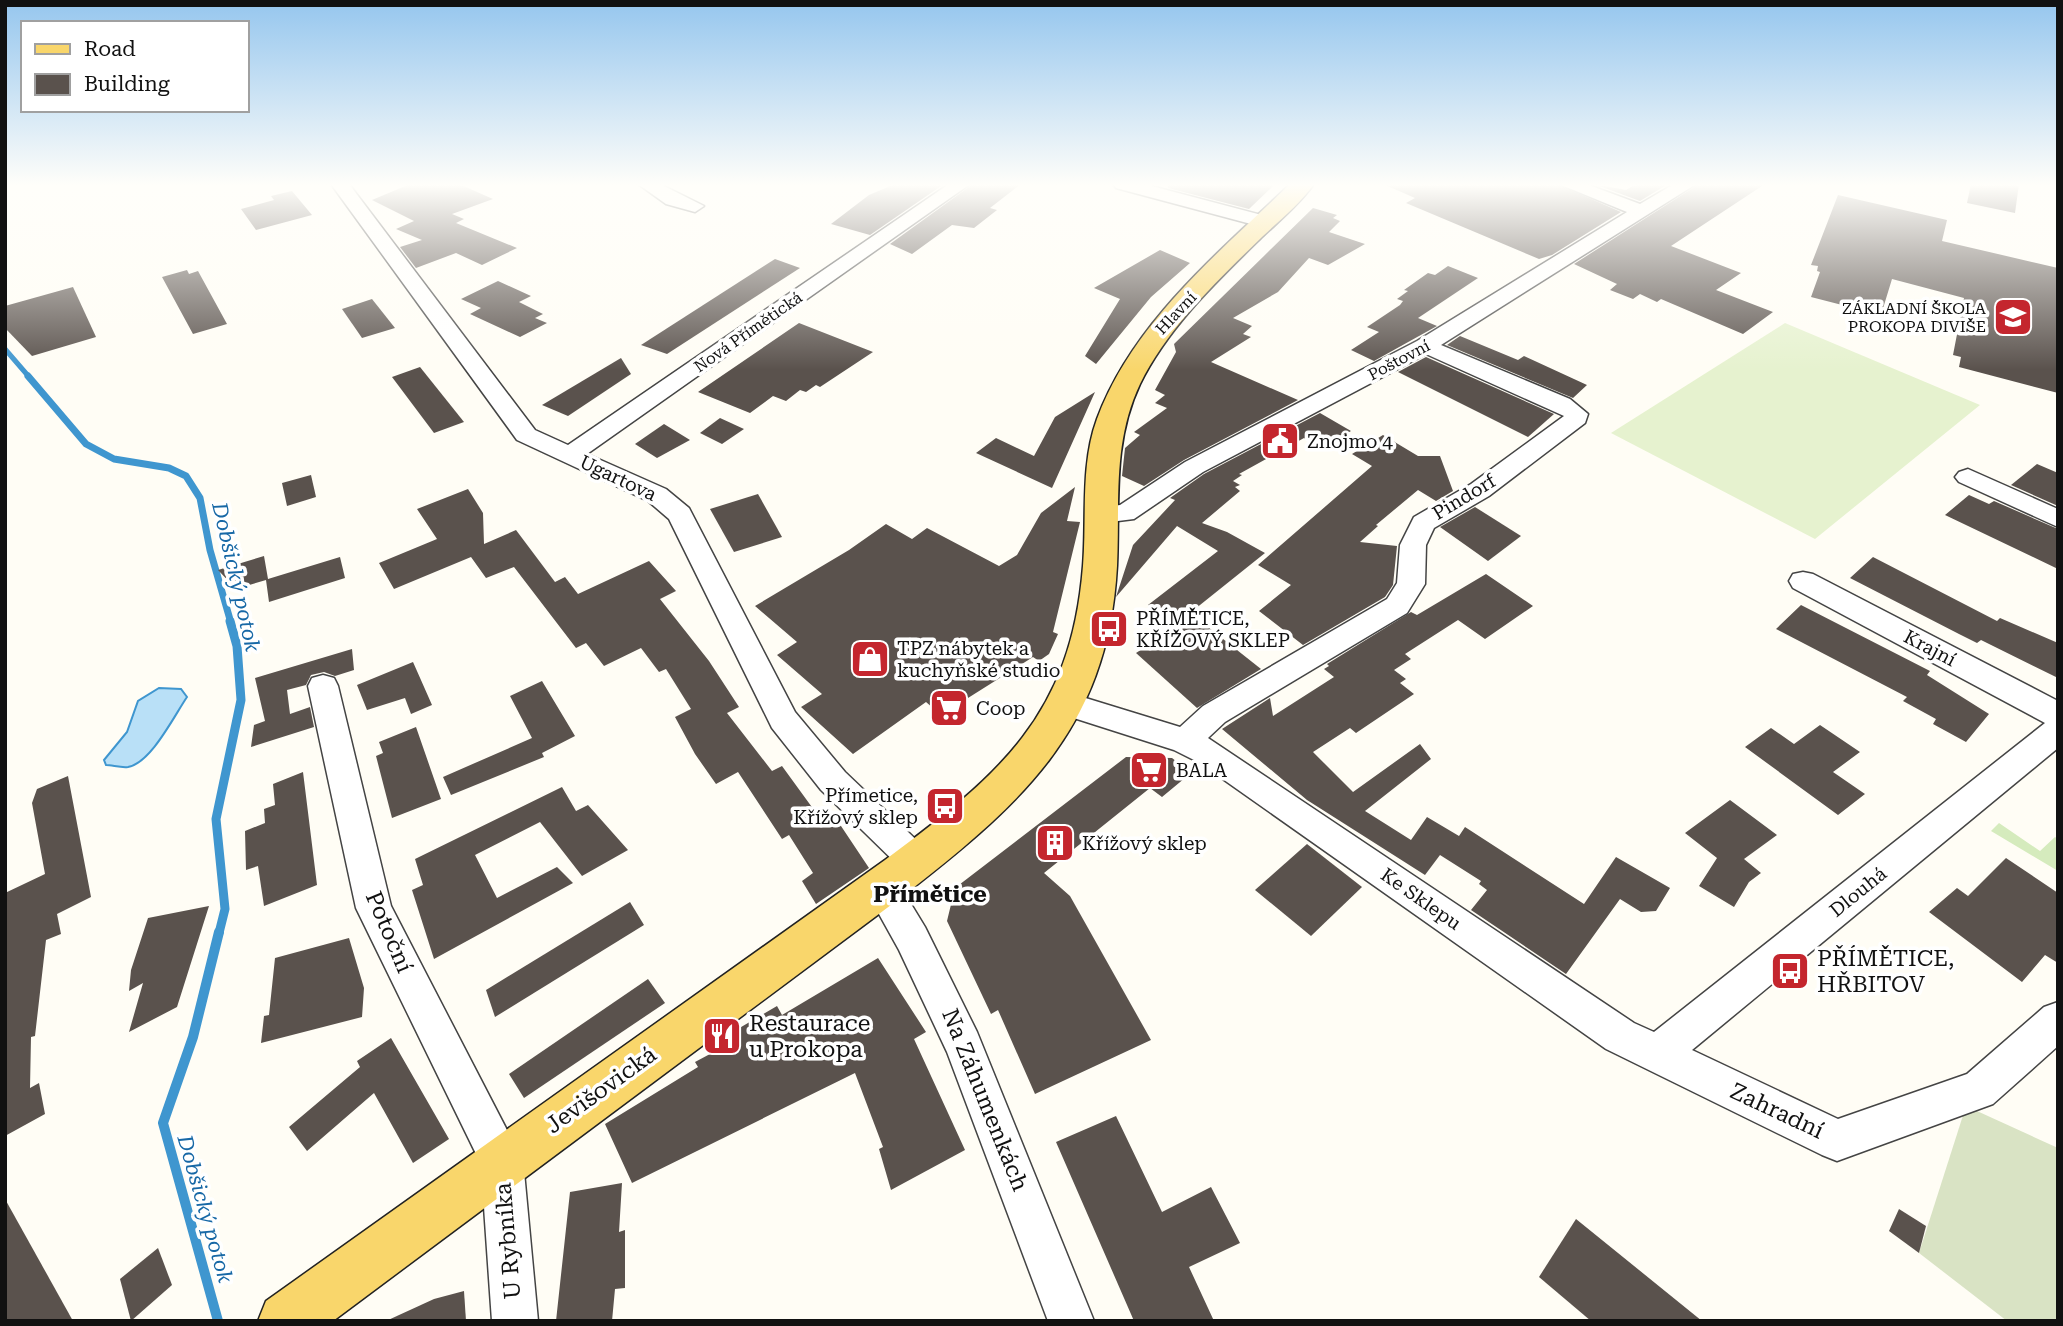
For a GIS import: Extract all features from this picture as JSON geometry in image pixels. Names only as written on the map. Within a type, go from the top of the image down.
[{"type":"main road","name":"Hlavní","points":[[1066,704],[1084,662],[1092,629],[1102,515],[1102,463],[1112,418],[1131,375],[1158,330],[1242,246]]},
{"type":"main road","name":"Jevišovická","points":[[286,1321],[899,874],[982,808],[1045,740],[1066,704]]},
{"type":"street","name":"Ugartova","points":[[386,246],[526,435],[657,495],[680,514],[783,720],[833,781],[899,874]]},
{"type":"street","name":"Nová Přímětická","points":[[569,456],[872,246]]},
{"type":"street","name":"Poštovní","points":[[1102,515],[1125,513],[1140,505],[1194,467],[1425,346],[1586,246]]},
{"type":"street","name":"Pindorf","points":[[1185,741],[1214,714],[1397,606],[1411,584],[1413,545],[1423,523],[1480,490],[1573,423],[1576,414],[1562,404],[1425,346]]},
{"type":"street","points":[[1968,477],[2058,519]]},
{"type":"street","name":"Krajní","points":[[1803,581],[2058,715]]},
{"type":"street","name":"Potoční","points":[[323,686],[373,908],[502,1161]]},
{"type":"street","name":"Ke Sklepu","points":[[1066,704],[1185,741],[1211,754],[1619,1036],[1657,1054]]},
{"type":"street","name":"Dlouhá","points":[[1657,1054],[2058,730]]},
{"type":"street","name":"Na Záhumenkách","points":[[899,874],[1071,1321]]},
{"type":"street","name":"Zahradní","points":[[1657,1054],[1837,1140],[1979,1090],[2001,1074],[2058,1020]]},
{"type":"street","name":"U Rybníka","points":[[502,1161],[515,1321]]},
{"type":"green space","points":[[1785,323],[1980,405],[1815,539],[1611,433]]},
{"type":"green space","points":[[1999,823],[2040,851],[2055,837],[2058,839],[2058,871],[1991,831]]},
{"type":"green space","points":[[1966,1106],[2058,1148],[2058,1321],[2007,1321],[1919,1253]]},
{"type":"water","points":[[159,688],[181,689],[187,697],[161,738],[137,764],[128,767],[106,765],[104,760],[127,732],[138,701]]},
{"type":"building","points":[[894,246],[923,246],[912,254]]},
{"type":"building","points":[[1274,246],[1362,246],[1328,265],[1309,258],[1278,292],[1233,318],[1252,326],[1243,334],[1251,337],[1211,362],[1298,400],[1184,460],[1144,486],[1122,476],[1125,448],[1140,435],[1134,432],[1167,408],[1155,403],[1165,395],[1155,390],[1176,352],[1174,344]]},
{"type":"building","points":[[1508,246],[1567,246],[1539,259]]},
{"type":"building","points":[[1602,246],[1671,246],[1741,273],[1716,290],[1773,312],[1743,334],[1661,299],[1657,302],[1640,294],[1633,299],[1610,290],[1617,284],[1574,264]]},
{"type":"building","points":[[1818,246],[1963,246],[2058,268],[2058,393],[1959,367],[1961,357],[1953,355],[1964,298],[1892,279],[1881,315],[1811,297],[1820,272],[1817,271],[1818,266],[1811,265]]},
{"type":"building","points":[[400,247],[517,248],[482,265],[456,253],[416,268]]},
{"type":"building","points":[[1160,250],[1190,263],[1151,297],[1096,364],[1085,356],[1120,299],[1094,288]]},
{"type":"building","points":[[775,259],[800,268],[667,354],[641,345]]},
{"type":"building","points":[[1448,266],[1478,278],[1418,318],[1437,326],[1374,361],[1351,350],[1379,332],[1367,327],[1400,305],[1403,301],[1397,299],[1408,291],[1404,290],[1428,273],[1435,275]]},
{"type":"building","points":[[187,270],[189,274],[198,271],[227,324],[193,334],[162,277]]},
{"type":"building","points":[[498,281],[531,296],[519,302],[543,314],[535,318],[547,323],[520,337],[470,314],[481,308],[461,299]]},
{"type":"building","points":[[73,287],[96,337],[32,356],[5,328],[5,306]]},
{"type":"building","points":[[372,299],[395,328],[362,338],[342,309]]},
{"type":"building","points":[[799,323],[873,352],[820,387],[816,385],[806,392],[800,390],[786,401],[773,396],[750,413],[698,392]]},
{"type":"building","points":[[1460,336],[1518,360],[1524,356],[1587,385],[1573,398],[1447,345]]},
{"type":"building","points":[[1426,357],[1554,414],[1528,437],[1398,372]]},
{"type":"building","points":[[621,358],[631,374],[568,416],[542,405]]},
{"type":"building","points":[[420,367],[464,422],[434,433],[392,377]]},
{"type":"building","points":[[1095,392],[1052,488],[976,453],[996,438],[1034,456],[1055,417]]},
{"type":"building","points":[[1320,413],[1351,431],[1321,448],[1304,438],[1239,474],[1242,475],[1233,481],[1240,485],[1235,487],[1240,491],[1202,523],[1227,532],[1265,553],[1185,617],[1148,605],[1218,551],[1177,526],[1116,597],[1133,545],[1175,500],[1170,498],[1204,474]]},
{"type":"building","points":[[720,418],[744,429],[722,444],[700,433]]},
{"type":"building","points":[[664,424],[690,440],[657,458],[635,444]]},
{"type":"building","points":[[1383,435],[1418,456],[1440,456],[1453,491],[1436,501],[1418,490],[1376,525],[1378,526],[1360,542],[1397,546],[1393,585],[1385,597],[1303,645],[1259,611],[1291,585],[1258,565],[1372,466],[1352,454]]},
{"type":"building","points":[[2037,464],[2058,473],[2058,506],[2011,485]]},
{"type":"building","points":[[311,475],[316,497],[287,506],[282,483]]},
{"type":"building","points":[[1075,487],[1067,521],[1080,522],[1053,632],[1058,634],[1049,654],[1039,661],[1033,657],[941,715],[926,702],[853,754],[801,707],[822,694],[777,655],[797,642],[755,606],[849,550],[886,524],[912,539],[927,528],[999,566],[1017,555],[1041,513]]},
{"type":"building","points":[[468,489],[483,513],[484,544],[516,530],[555,582],[565,577],[578,594],[649,561],[676,591],[660,599],[709,661],[739,707],[727,713],[772,771],[782,766],[822,821],[833,814],[869,868],[816,904],[802,881],[813,873],[789,835],[782,839],[738,772],[716,784],[695,754],[675,717],[691,709],[666,669],[659,672],[641,648],[604,666],[586,643],[576,648],[514,567],[486,578],[471,557],[394,589],[379,563],[437,539],[417,509]]},
{"type":"building","points":[[758,494],[782,537],[734,552],[710,509]]},
{"type":"building","points":[[1969,495],[1989,504],[1994,501],[2058,529],[2058,569],[1945,515]]},
{"type":"building","points":[[1475,507],[1521,536],[1488,561],[1440,527]]},
{"type":"building","points":[[264,556],[268,579],[340,557],[345,578],[269,602],[266,580],[236,589],[218,570]]},
{"type":"building","points":[[1873,557],[1997,621],[2000,618],[2058,643],[2058,678],[1981,640],[1977,643],[1850,578]]},
{"type":"building","points":[[1486,574],[1533,606],[1485,639],[1458,620],[1405,654],[1411,659],[1394,670],[1406,679],[1400,683],[1414,694],[1356,733],[1350,728],[1313,752],[1353,792],[1420,744],[1431,759],[1365,811],[1411,840],[1427,817],[1459,836],[1465,827],[1584,904],[1616,857],[1670,888],[1656,911],[1641,912],[1620,899],[1566,974],[1471,910],[1487,890],[1479,884],[1481,881],[1440,855],[1425,875],[1307,800],[1222,729],[1270,698],[1273,716],[1334,677],[1324,669],[1329,666],[1327,664],[1411,612],[1417,615]]},
{"type":"building","points":[[1801,605],[1930,671],[1927,675],[1989,714],[1966,742],[1933,724],[1936,719],[1903,701],[1907,697],[1776,629]]},
{"type":"building","points":[[1194,616],[1261,669],[1197,708],[1136,653]]},
{"type":"building","points":[[352,649],[354,670],[335,676],[324,672],[311,675],[306,685],[287,690],[290,714],[310,707],[314,727],[251,747],[254,725],[265,721],[255,678]]},
{"type":"building","points":[[413,662],[432,705],[411,714],[405,698],[367,710],[357,685]]},
{"type":"building","points":[[542,681],[575,736],[542,753],[544,757],[451,795],[443,777],[532,738],[510,696]]},
{"type":"building","points":[[1820,725],[1860,752],[1833,772],[1865,794],[1838,815],[1745,747],[1771,728],[1794,744]]},
{"type":"building","points":[[416,727],[441,799],[392,818],[376,756],[383,753],[379,742]]},
{"type":"building","points":[[1126,757],[1172,758],[1191,773],[1162,797],[1150,788],[1044,873],[1070,896],[1151,1040],[1035,1094],[998,1010],[991,1014],[947,921],[955,888]]},
{"type":"building","points":[[303,772],[317,885],[264,906],[258,866],[246,870],[245,831],[265,823],[264,809],[275,805],[273,784]]},
{"type":"building","points":[[68,776],[91,897],[57,914],[61,934],[46,940],[35,1036],[31,1037],[30,1088],[39,1083],[45,1114],[5,1136],[5,893],[45,874],[32,803],[37,789]]},
{"type":"building","points":[[562,787],[576,811],[588,805],[628,850],[582,876],[540,822],[475,855],[497,898],[557,867],[573,883],[434,959],[412,890],[423,885],[415,859]]},
{"type":"building","points":[[1730,800],[1777,835],[1744,859],[1761,873],[1749,882],[1734,907],[1699,886],[1717,858],[1685,833]]},
{"type":"building","points":[[1307,844],[1362,887],[1311,936],[1255,890]]},
{"type":"building","points":[[2006,858],[2058,893],[2058,963],[2045,955],[2022,982],[1929,912],[1957,888],[1968,896]]},
{"type":"building","points":[[630,902],[644,925],[495,1017],[486,990]]},
{"type":"building","points":[[209,906],[177,1007],[129,1032],[143,983],[129,991],[131,970],[148,918]]},
{"type":"building","points":[[349,938],[364,988],[362,1017],[261,1043],[264,1016],[269,1015],[275,958]]},
{"type":"building","points":[[878,958],[926,1032],[914,1039],[965,1150],[891,1190],[879,1149],[883,1147],[855,1073],[632,1183],[605,1124],[698,1067],[695,1062],[710,1054],[707,1047],[777,1006],[782,1015]]},
{"type":"building","points":[[648,979],[665,1003],[524,1098],[509,1074]]},
{"type":"building","points":[[391,1038],[449,1139],[413,1163],[374,1093],[307,1151],[289,1127],[360,1067],[357,1061]]},
{"type":"building","points":[[1116,1116],[1162,1212],[1211,1187],[1240,1243],[1189,1267],[1214,1321],[1134,1321],[1056,1142]]},
{"type":"building","points":[[622,1183],[619,1232],[625,1230],[625,1288],[615,1289],[612,1321],[556,1321],[570,1192]]},
{"type":"building","points":[[5,1199],[73,1321],[5,1321]]},
{"type":"building","points":[[1899,1209],[1926,1226],[1919,1253],[1889,1231]]},
{"type":"building","points":[[1576,1219],[1702,1321],[1591,1321],[1539,1277]]},
{"type":"building","points":[[158,1248],[172,1285],[131,1321],[120,1279]]},
{"type":"building","points":[[464,1291],[466,1321],[386,1321],[434,1299]]},
{"type":"waterway","name":"Dobšický potok","points":[[5,349],[30,378]]},
{"type":"waterway","name":"Dobšický potok","points":[[28,376],[86,444],[114,459],[169,468],[186,476],[200,498],[210,550],[231,623]]},
{"type":"waterway","name":"Dobšický potok","points":[[219,933],[225,909],[216,819],[241,700],[237,646],[230,621]]},
{"type":"waterway","name":"Dobšický potok","points":[[218,1321],[163,1123],[193,1037],[219,932]]},
{"type":"place","name":"ZÁKLADNÍ ŠKOLA PROKOPA DIVIŠE","points":[[2013,317]]},
{"type":"place","name":"Znojmo 4","points":[[1280,441]]},
{"type":"place","name":"PŘÍMĚTICE, KŘÍŽOVÝ SKLEP","points":[[1109,629]]},
{"type":"place","name":"TPZ nábytek a kuchyňské studio","points":[[870,659]]},
{"type":"place","name":"Coop","points":[[949,708]]},
{"type":"place","name":"BALA","points":[[1149,770]]},
{"type":"place","name":"Přímetice, Křížový sklep","points":[[945,806]]},
{"type":"place","name":"Křížový sklep","points":[[1055,843]]},
{"type":"place","name":"PŘÍMĚTICE, HŘBITOV","points":[[1790,971]]},
{"type":"place","name":"Restaurace u Prokopa","points":[[722,1036]]},
{"type":"district","name":"Přímětice","points":[[930,894]]}]
